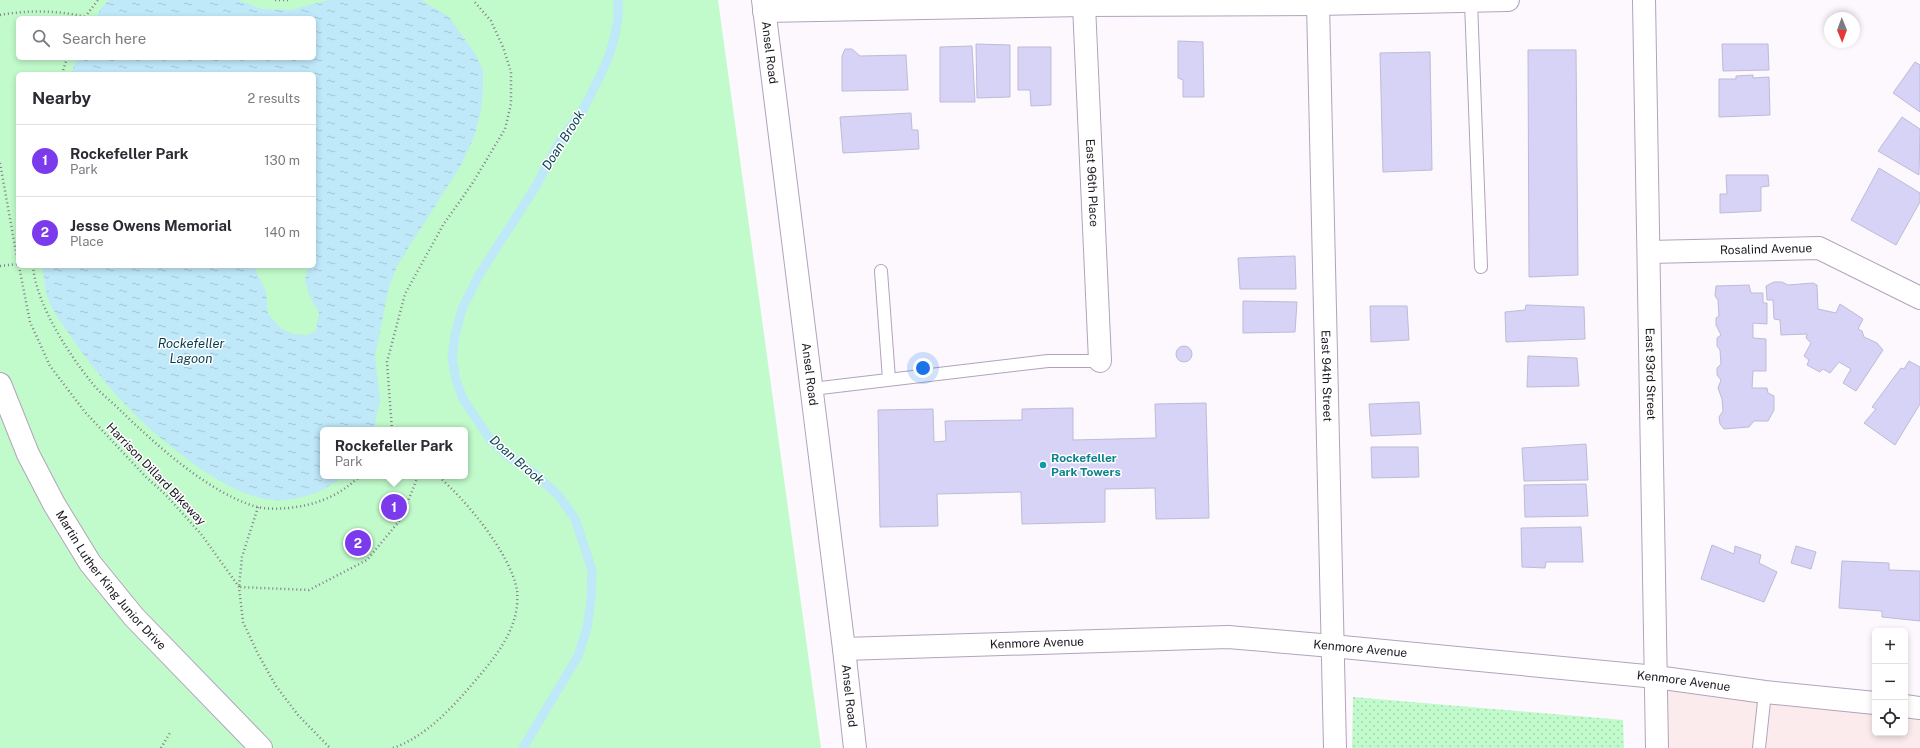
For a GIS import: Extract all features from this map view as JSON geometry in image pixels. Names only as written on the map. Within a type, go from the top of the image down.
[{"type":"street","points":[[763,5],[1318,4],[1422,1],[1471,2],[1508,0]]},
{"type":"street","name":"East 93rd Street","points":[[1644,0],[1657,748]]},
{"type":"street","name":"East 94th Street","points":[[1318,4],[1335,748]]},
{"type":"street","name":"Ansel Road","points":[[763,5],[812,389],[855,748]]},
{"type":"street","name":"East 96th Place","points":[[1084,5],[1100,361]]},
{"type":"street","name":"Rosalind Avenue","points":[[1648,252],[1819,248],[1920,298]]},
{"type":"street","name":"Martin Luther King Junior Drive","points":[[0,384],[28,454],[54,504],[90,562],[134,617],[261,748]]},
{"type":"street","name":"Kenmore Avenue","points":[[844,649],[1228,637],[1656,677],[1765,692],[1872,703]]},
{"type":"street","points":[[1908,706],[1920,708]]},
{"type":"lane","points":[[1471,2],[1481,267]]},
{"type":"lane","points":[[881,271],[889,379]]},
{"type":"lane","points":[[812,389],[889,379],[916,378],[1048,361],[1100,361]]},
{"type":"lane","points":[[1759,748],[1765,692]]},
{"type":"path","points":[[86,16],[98,0]]},
{"type":"path","points":[[275,0],[288,0]]},
{"type":"path","points":[[392,427],[387,362],[405,294],[443,225],[472,184],[505,129],[511,104],[511,72],[503,47],[491,21],[473,0]]},
{"type":"path","points":[[0,15],[46,11],[66,12],[79,16]]},
{"type":"path","points":[[63,72],[66,60]]},
{"type":"path","name":"Harrison Dillard Bikeway","points":[[0,163],[16,253]]},
{"type":"path","points":[[0,266],[16,264]]},
{"type":"path","name":"Harrison Dillard Bikeway","points":[[19,268],[30,322],[50,366],[85,412],[146,478],[166,494],[201,534],[239,587],[243,622],[258,654],[280,692],[298,714],[330,748]]},
{"type":"path","points":[[33,268],[34,279],[41,302],[71,354],[93,384],[149,439],[215,487],[258,507],[281,508],[316,504],[348,488],[357,479]]},
{"type":"path","points":[[258,507],[242,558],[239,587],[309,590],[367,560],[401,519],[417,479]]},
{"type":"path","points":[[393,748],[405,744],[452,706],[493,659],[514,620],[517,601],[513,578],[500,550],[468,507],[441,479]]},
{"type":"path","points":[[161,748],[171,731]]},
{"type":"path","points":[[403,748],[405,744]]},
{"type":"shaded area","points":[[1656,677],[1872,703],[1872,736],[1908,736],[1908,706],[1920,708],[1920,748],[1657,748]]},
{"type":"green space","points":[[0,0],[718,0],[821,748],[0,748]]},
{"type":"green space","points":[[1353,697],[1623,720],[1624,748],[1352,748]]},
{"type":"water","name":"Rockefeller Lagoon","points":[[109,0],[238,0],[261,9],[291,10],[329,0],[421,0],[449,17],[476,55],[483,71],[483,88],[481,110],[474,137],[461,165],[397,266],[389,287],[375,356],[380,399],[375,427],[320,427],[320,479],[339,479],[326,488],[315,493],[294,499],[271,500],[261,498],[226,484],[176,451],[127,406],[85,356],[62,324],[48,299],[42,268],[255,268],[266,291],[268,314],[282,329],[293,334],[307,335],[316,331],[319,312],[310,297],[305,279],[308,268],[316,268],[316,72],[72,72],[76,60],[316,60],[316,16],[97,16],[102,7]]},
{"type":"building","points":[[1178,41],[1203,42],[1204,97],[1183,97],[1183,80],[1178,78]]},
{"type":"building","points":[[976,44],[1010,45],[1010,97],[977,98]]},
{"type":"building","points":[[1722,44],[1768,44],[1769,70],[1723,71]]},
{"type":"building","points":[[972,46],[975,102],[940,102],[940,47]]},
{"type":"building","points":[[1018,47],[1051,47],[1051,105],[1031,106],[1030,90],[1018,90]]},
{"type":"building","points":[[845,49],[852,49],[860,56],[906,55],[908,90],[842,91],[842,56]]},
{"type":"building","points":[[1528,50],[1576,50],[1578,275],[1529,277]]},
{"type":"building","points":[[1430,52],[1432,170],[1383,172],[1380,53]]},
{"type":"building","points":[[1915,62],[1920,65],[1920,112],[1893,93]]},
{"type":"building","points":[[1753,75],[1753,78],[1769,77],[1770,115],[1719,117],[1719,79],[1736,79],[1736,76]]},
{"type":"building","points":[[911,113],[912,130],[918,130],[919,149],[843,153],[840,117]]},
{"type":"building","points":[[1902,117],[1920,129],[1919,175],[1878,151]]},
{"type":"building","points":[[1879,168],[1920,193],[1920,202],[1896,245],[1851,220]]},
{"type":"building","points":[[1726,175],[1768,175],[1769,186],[1761,187],[1761,211],[1720,213],[1720,194],[1727,194]]},
{"type":"building","points":[[1295,256],[1296,289],[1240,289],[1238,258]]},
{"type":"building","points":[[1774,282],[1782,282],[1788,285],[1813,283],[1817,285],[1818,309],[1836,313],[1840,304],[1863,319],[1858,329],[1862,331],[1864,337],[1877,343],[1883,350],[1856,391],[1843,383],[1851,369],[1839,362],[1830,373],[1823,369],[1820,372],[1807,365],[1809,360],[1804,356],[1811,343],[1806,338],[1807,334],[1781,335],[1780,320],[1774,319],[1773,300],[1767,300],[1766,286]]},
{"type":"building","points":[[1749,285],[1751,293],[1763,293],[1763,303],[1767,303],[1767,324],[1753,323],[1753,338],[1766,339],[1766,371],[1753,371],[1752,388],[1767,388],[1768,393],[1774,396],[1774,410],[1768,421],[1754,421],[1749,427],[1724,429],[1720,424],[1719,417],[1723,411],[1722,399],[1718,388],[1721,380],[1717,375],[1717,368],[1721,364],[1720,350],[1717,346],[1717,338],[1721,335],[1716,325],[1716,318],[1719,316],[1718,300],[1715,296],[1716,286]]},
{"type":"building","points":[[1243,301],[1297,302],[1295,332],[1243,333]]},
{"type":"building","points":[[1526,305],[1584,307],[1585,339],[1506,342],[1505,312],[1525,310]]},
{"type":"building","points":[[1370,306],[1407,306],[1409,340],[1371,342]]},
{"type":"building","points":[[1181,346],[1187,346],[1192,351],[1190,360],[1187,362],[1181,362],[1176,357],[1176,351]]},
{"type":"building","points":[[1528,356],[1577,358],[1579,386],[1527,387]]},
{"type":"building","points":[[1909,361],[1920,367],[1920,404],[1895,445],[1864,423],[1876,409],[1872,407],[1901,368],[1904,369]]},
{"type":"building","points":[[1419,402],[1421,434],[1371,436],[1369,404]]},
{"type":"building","name":"Rockefeller Park Towers","points":[[1206,403],[1209,518],[1156,519],[1155,488],[1105,489],[1105,522],[1022,524],[1021,492],[937,494],[938,526],[880,527],[878,410],[933,409],[934,442],[946,441],[945,421],[1022,420],[1022,409],[1073,408],[1073,440],[1156,438],[1155,404]]},
{"type":"building","points":[[1586,444],[1588,480],[1524,481],[1522,448]]},
{"type":"building","points":[[1371,447],[1418,447],[1419,477],[1372,478]]},
{"type":"building","points":[[1586,484],[1588,516],[1525,517],[1524,485]]},
{"type":"building","points":[[1581,527],[1583,562],[1546,562],[1545,568],[1522,567],[1521,528]]},
{"type":"building","points":[[1712,545],[1734,554],[1735,546],[1761,555],[1759,563],[1777,572],[1764,602],[1701,579]]},
{"type":"building","points":[[1796,546],[1816,552],[1811,569],[1791,563]]},
{"type":"building","points":[[1842,561],[1889,563],[1889,570],[1920,571],[1920,621],[1882,617],[1882,611],[1839,608]]},
{"type":"waterway","name":"Doan Brook","points":[[523,748],[578,656],[587,628],[591,600],[592,570],[575,519],[559,496],[534,473],[510,458],[490,439],[463,399],[456,380],[452,358],[455,335],[462,309],[479,275],[536,186],[560,141],[584,108],[599,78],[609,56],[615,35],[618,17],[618,0]]},
{"type":"place","name":"Rockefeller Park Towers","points":[[1043,465]]},
{"type":"place","name":"Rockefeller Park","points":[[394,507]]},
{"type":"place","name":"Jesse Owens Memorial","points":[[358,543]]}]
